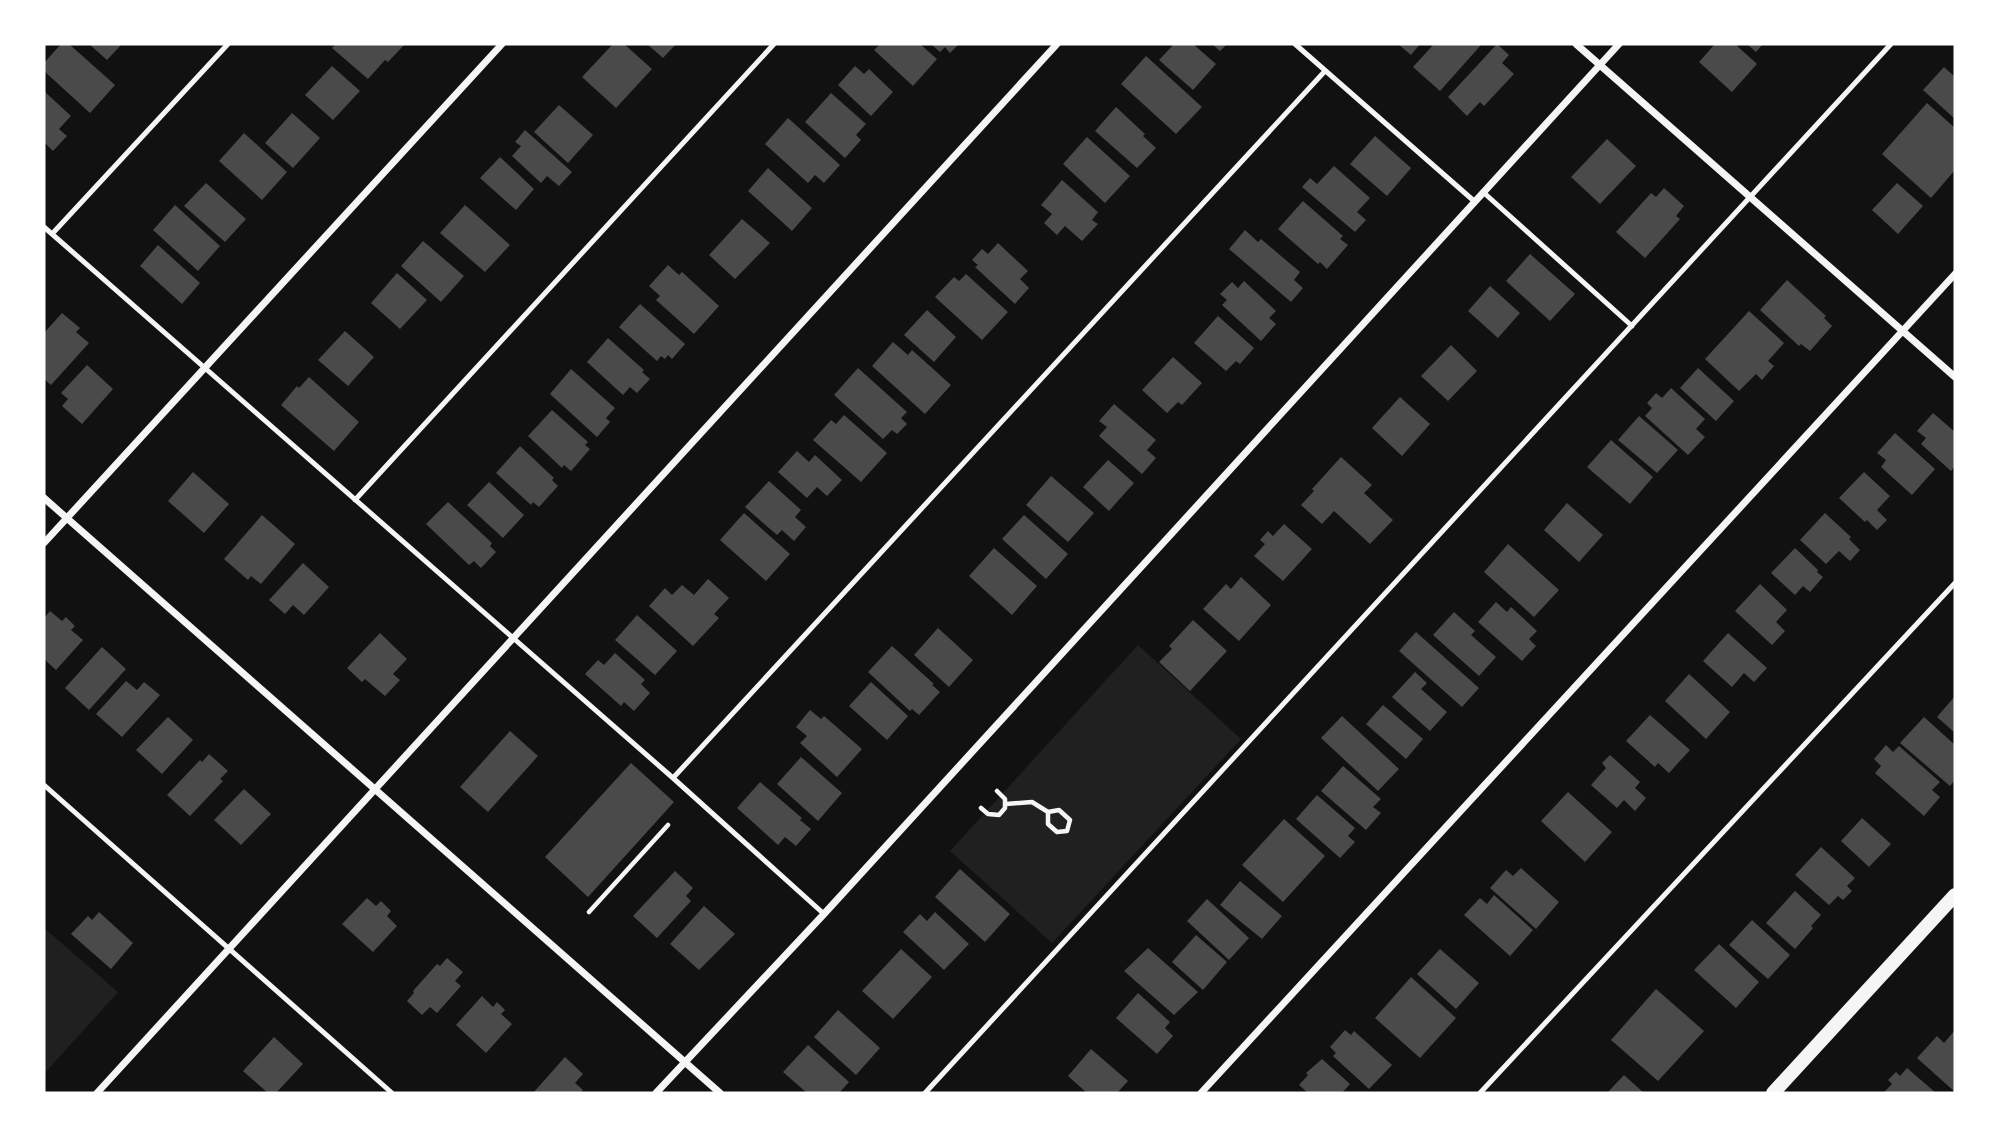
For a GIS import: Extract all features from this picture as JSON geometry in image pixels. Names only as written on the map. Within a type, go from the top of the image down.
[{"type":"main road","points":[[1773,1093],[1955,895]]},
{"type":"street","points":[[44,544],[502,44]]},
{"type":"street","points":[[97,1093],[1057,44]]},
{"type":"street","points":[[1576,44],[1955,377]]},
{"type":"street","points":[[656,1093],[824,914],[1619,44]]},
{"type":"street","points":[[1201,1093],[1955,274]]},
{"type":"street","points":[[44,498],[720,1093]]},
{"type":"lane","points":[[52,234],[228,44]]},
{"type":"lane","points":[[355,500],[774,44]]},
{"type":"lane","points":[[1295,44],[1474,201]]},
{"type":"lane","points":[[925,1093],[1891,44]]},
{"type":"lane","points":[[673,778],[1325,71]]},
{"type":"lane","points":[[1483,192],[1632,327]]},
{"type":"lane","points":[[44,227],[673,778],[824,914]]},
{"type":"lane","points":[[1480,1093],[1955,583]]},
{"type":"lane","points":[[44,785],[231,948],[388,1092]]},
{"type":"path","points":[[981,808],[988,814],[999,815],[1006,804],[997,791]]},
{"type":"path","points":[[1006,804],[1032,802],[1048,812],[1059,810],[1070,820],[1068,831],[1057,832],[1048,824],[1048,812]]},
{"type":"path","points":[[589,912],[668,825]]},
{"type":"shaded area","points":[[1138,645],[1241,739],[1052,943],[950,851]]},
{"type":"shaded area","points":[[44,928],[118,992],[44,1074]]},
{"type":"building","points":[[61,44],[69,44],[115,85],[90,113],[44,71],[44,63]]},
{"type":"building","points":[[89,44],[122,44],[107,60]]},
{"type":"building","points":[[336,44],[405,44],[388,62],[385,60],[368,79],[332,48]]},
{"type":"building","points":[[613,44],[624,44],[652,69],[616,108],[582,77]]},
{"type":"building","points":[[647,44],[676,44],[663,58]]},
{"type":"building","points":[[880,44],[920,44],[937,59],[913,86],[874,50]]},
{"type":"building","points":[[931,44],[959,44],[950,53],[945,47],[940,52]]},
{"type":"building","points":[[1174,44],[1193,44],[1216,64],[1193,90],[1159,60]]},
{"type":"building","points":[[1212,44],[1227,44],[1220,51]]},
{"type":"building","points":[[1398,44],[1420,44],[1411,55]]},
{"type":"building","points":[[1434,44],[1481,45],[1440,91],[1413,67]]},
{"type":"building","points":[[1497,44],[1509,55],[1502,63],[1514,74],[1484,106],[1480,102],[1467,116],[1448,97]]},
{"type":"building","points":[[1715,44],[1735,44],[1757,64],[1732,92],[1699,62]]},
{"type":"building","points":[[1747,44],[1763,44],[1756,52]]},
{"type":"building","points":[[1146,56],[1202,107],[1176,134],[1121,84]]},
{"type":"building","points":[[332,66],[360,91],[333,120],[305,95]]},
{"type":"building","points":[[855,66],[864,74],[869,69],[893,92],[871,116],[838,85]]},
{"type":"building","points":[[1944,67],[1955,77],[1955,119],[1923,90]]},
{"type":"building","points":[[44,91],[71,116],[59,129],[67,136],[53,151],[44,142]]},
{"type":"building","points":[[831,93],[866,124],[856,135],[861,140],[845,158],[805,122]]},
{"type":"building","points":[[1927,103],[1955,128],[1955,170],[1931,198],[1882,154]]},
{"type":"building","points":[[559,105],[593,135],[568,163],[534,132]]},
{"type":"building","points":[[1116,107],[1156,148],[1137,168],[1095,131]]},
{"type":"building","points":[[292,113],[320,138],[293,168],[265,143]]},
{"type":"building","points":[[788,118],[840,165],[824,183],[815,175],[808,183],[765,144]]},
{"type":"building","points":[[525,130],[572,172],[559,186],[547,176],[541,183],[512,156],[521,146],[515,142]]},
{"type":"building","points":[[244,133],[287,172],[262,200],[219,161]]},
{"type":"building","points":[[1375,136],[1411,168],[1387,196],[1350,164]]},
{"type":"building","points":[[1087,137],[1130,176],[1105,203],[1063,164]]},
{"type":"building","points":[[1607,139],[1636,166],[1600,204],[1571,177]]},
{"type":"building","points":[[500,157],[534,189],[516,210],[480,178]]},
{"type":"building","points":[[1334,166],[1370,198],[1357,212],[1366,220],[1355,232],[1302,187],[1310,178],[1317,184]]},
{"type":"building","points":[[768,168],[812,208],[792,231],[748,191]]},
{"type":"building","points":[[1062,180],[1098,212],[1092,220],[1098,224],[1082,241],[1065,226],[1057,235],[1044,223],[1052,214],[1041,205]]},
{"type":"building","points":[[206,183],[246,219],[225,242],[184,206]]},
{"type":"building","points":[[1897,183],[1923,206],[1898,234],[1872,210]]},
{"type":"building","points":[[1664,188],[1684,206],[1676,216],[1680,219],[1645,258],[1616,232],[1651,193],[1656,197]]},
{"type":"building","points":[[1303,201],[1343,236],[1340,239],[1348,245],[1327,269],[1278,229]]},
{"type":"building","points":[[175,205],[220,246],[198,271],[153,230]]},
{"type":"building","points":[[465,205],[510,245],[485,272],[440,233]]},
{"type":"building","points":[[742,219],[770,243],[735,279],[709,255]]},
{"type":"building","points":[[1245,230],[1258,242],[1261,239],[1300,272],[1294,280],[1303,288],[1291,302],[1229,249]]},
{"type":"building","points":[[423,241],[464,276],[441,302],[401,266]]},
{"type":"building","points":[[998,243],[1028,271],[1020,279],[1029,288],[1015,304],[975,267],[978,265],[972,260],[982,249],[988,254]]},
{"type":"building","points":[[158,245],[200,283],[182,304],[140,266]]},
{"type":"building","points":[[1530,254],[1575,294],[1550,321],[1506,281]]},
{"type":"building","points":[[668,265],[679,275],[682,272],[719,306],[694,334],[656,300],[660,296],[649,286]]},
{"type":"building","points":[[397,273],[427,300],[400,329],[371,303]]},
{"type":"building","points":[[966,274],[1008,312],[982,340],[935,297],[954,277],[959,281]]},
{"type":"building","points":[[1787,280],[1826,316],[1824,318],[1832,326],[1810,351],[1801,344],[1799,346],[1760,310]]},
{"type":"building","points":[[1244,281],[1276,311],[1269,318],[1276,324],[1261,341],[1222,305],[1227,300],[1220,294],[1232,282],[1238,288]]},
{"type":"building","points":[[1490,286],[1520,313],[1498,338],[1468,311]]},
{"type":"building","points":[[640,304],[685,344],[672,359],[668,355],[665,359],[661,356],[657,361],[619,327]]},
{"type":"building","points":[[927,310],[956,337],[934,362],[904,335]]},
{"type":"building","points":[[1749,311],[1784,343],[1768,361],[1774,366],[1762,380],[1756,374],[1739,391],[1705,359]]},
{"type":"building","points":[[62,313],[80,328],[76,332],[89,343],[51,385],[44,379],[44,333]]},
{"type":"building","points":[[1218,316],[1254,348],[1240,364],[1236,361],[1226,371],[1194,343]]},
{"type":"building","points":[[345,331],[374,357],[348,386],[318,360]]},
{"type":"building","points":[[608,338],[644,370],[642,372],[650,379],[637,393],[630,387],[623,395],[587,362]]},
{"type":"building","points":[[893,342],[908,355],[912,350],[951,385],[925,414],[872,366]]},
{"type":"building","points":[[1451,345],[1477,371],[1448,401],[1421,376]]},
{"type":"building","points":[[1173,357],[1202,383],[1182,405],[1178,402],[1167,413],[1142,390]]},
{"type":"building","points":[[87,365],[113,389],[82,424],[62,406],[68,399],[61,393]]},
{"type":"building","points":[[858,368],[907,412],[901,418],[907,424],[897,434],[892,430],[883,439],[834,395]]},
{"type":"building","points":[[1698,368],[1734,401],[1716,421],[1680,388]]},
{"type":"building","points":[[571,369],[615,408],[606,418],[610,422],[597,437],[550,394]]},
{"type":"building","points":[[309,377],[359,422],[334,451],[281,405],[297,386],[299,388]]},
{"type":"building","points":[[1671,388],[1705,419],[1696,429],[1705,437],[1688,455],[1645,416],[1652,408],[1647,403],[1656,393],[1662,398]]},
{"type":"building","points":[[1400,397],[1430,424],[1402,456],[1372,428]]},
{"type":"building","points":[[1114,404],[1156,440],[1147,450],[1156,458],[1142,474],[1099,436],[1107,427],[1099,421]]},
{"type":"building","points":[[552,410],[588,442],[585,445],[590,449],[571,471],[564,465],[562,468],[528,436]]},
{"type":"building","points":[[1933,413],[1955,432],[1955,466],[1951,471],[1921,444],[1926,438],[1917,431]]},
{"type":"building","points":[[844,415],[887,453],[861,482],[813,440],[831,420],[836,424]]},
{"type":"building","points":[[1639,416],[1678,450],[1657,473],[1618,440]]},
{"type":"building","points":[[1895,433],[1935,469],[1912,495],[1881,467],[1886,460],[1877,453]]},
{"type":"building","points":[[1611,440],[1653,477],[1630,504],[1587,467]]},
{"type":"building","points":[[520,446],[554,478],[552,480],[558,486],[539,507],[533,502],[531,505],[496,473]]},
{"type":"building","points":[[797,451],[809,462],[815,455],[842,480],[827,496],[817,487],[807,498],[778,472]]},
{"type":"building","points":[[1341,457],[1372,485],[1364,493],[1393,520],[1370,544],[1334,511],[1322,524],[1301,505]]},
{"type":"building","points":[[1108,460],[1134,483],[1109,511],[1083,487]]},
{"type":"building","points":[[193,472],[229,504],[204,533],[168,501]]},
{"type":"building","points":[[1864,472],[1890,496],[1877,510],[1887,520],[1877,530],[1839,498]]},
{"type":"building","points":[[1051,476],[1094,513],[1068,542],[1026,505]]},
{"type":"building","points":[[769,481],[801,510],[795,517],[806,527],[794,541],[782,530],[777,535],[745,507]]},
{"type":"building","points":[[489,482],[524,515],[503,538],[467,505]]},
{"type":"building","points":[[448,502],[492,543],[490,546],[496,552],[481,568],[474,561],[469,565],[426,524]]},
{"type":"building","points":[[1567,503],[1603,535],[1579,562],[1544,530]]},
{"type":"building","points":[[744,513],[790,554],[766,581],[720,540]]},
{"type":"building","points":[[1825,513],[1851,537],[1849,539],[1860,550],[1850,561],[1839,551],[1826,564],[1800,540]]},
{"type":"building","points":[[262,515],[295,544],[261,584],[251,576],[248,580],[224,559]]},
{"type":"building","points":[[1024,515],[1068,554],[1046,579],[1002,539]]},
{"type":"building","points":[[1284,524],[1312,549],[1283,581],[1254,556],[1265,544],[1260,540],[1268,531],[1273,536]]},
{"type":"building","points":[[1508,544],[1559,590],[1534,617],[1484,572]]},
{"type":"building","points":[[994,548],[1037,586],[1012,615],[969,576]]},
{"type":"building","points":[[1795,548],[1823,577],[1810,592],[1803,586],[1795,595],[1771,573]]},
{"type":"building","points":[[303,563],[329,587],[304,615],[293,605],[285,614],[269,600]]},
{"type":"building","points":[[1241,577],[1271,605],[1239,641],[1203,609],[1226,584],[1231,589]]},
{"type":"building","points":[[708,579],[729,598],[714,614],[719,618],[693,646],[649,606],[665,588],[672,595],[682,585],[694,595]]},
{"type":"building","points":[[1760,584],[1787,610],[1776,622],[1785,631],[1772,645],[1735,611]]},
{"type":"building","points":[[1496,602],[1507,612],[1511,607],[1537,631],[1529,639],[1536,646],[1522,661],[1478,622]]},
{"type":"building","points":[[50,611],[62,621],[66,617],[75,626],[71,630],[83,640],[56,670],[44,659],[44,618]]},
{"type":"building","points":[[1454,612],[1475,631],[1471,635],[1496,657],[1479,676],[1433,635]]},
{"type":"building","points":[[637,615],[677,651],[655,675],[615,640]]},
{"type":"building","points":[[1193,620],[1227,651],[1190,691],[1159,662],[1172,649],[1169,646]]},
{"type":"building","points":[[938,628],[973,660],[949,687],[914,655]]},
{"type":"building","points":[[1416,632],[1479,688],[1462,707],[1399,651]]},
{"type":"building","points":[[380,633],[407,659],[393,674],[400,680],[385,696],[365,679],[362,682],[347,668]]},
{"type":"building","points":[[1728,633],[1767,668],[1754,682],[1744,673],[1732,687],[1703,661]]},
{"type":"building","points":[[892,646],[940,692],[919,715],[912,709],[910,711],[868,672]]},
{"type":"building","points":[[102,647],[126,669],[89,710],[65,688]]},
{"type":"building","points":[[615,653],[645,680],[641,684],[650,693],[634,711],[624,702],[621,706],[585,674],[598,660],[604,665]]},
{"type":"building","points":[[1415,672],[1427,683],[1421,689],[1447,712],[1430,731],[1392,697]]},
{"type":"building","points":[[1689,674],[1730,712],[1706,739],[1665,701]]},
{"type":"building","points":[[126,681],[137,690],[144,682],[160,695],[122,737],[96,714]]},
{"type":"building","points":[[871,682],[908,716],[887,740],[849,706]]},
{"type":"building","points":[[1955,696],[1955,733],[1937,717]]},
{"type":"building","points":[[1383,705],[1423,739],[1406,759],[1366,724]]},
{"type":"building","points":[[810,710],[821,719],[824,716],[862,749],[837,777],[800,743],[807,736],[796,727]]},
{"type":"building","points":[[1650,715],[1690,750],[1669,773],[1658,763],[1655,767],[1626,741]]},
{"type":"building","points":[[1342,716],[1399,769],[1378,791],[1321,738]]},
{"type":"building","points":[[168,717],[193,740],[162,774],[136,750]]},
{"type":"building","points":[[1924,717],[1955,745],[1955,780],[1950,786],[1900,743]]},
{"type":"building","points":[[510,731],[538,756],[488,812],[460,787]]},
{"type":"building","points":[[1886,745],[1893,752],[1899,746],[1940,782],[1932,790],[1940,797],[1924,816],[1875,773],[1881,766],[1874,759]]},
{"type":"building","points":[[209,754],[228,771],[220,779],[223,781],[190,816],[167,795]]},
{"type":"building","points":[[1610,755],[1640,782],[1635,788],[1646,798],[1635,811],[1624,800],[1617,808],[1591,785],[1606,768],[1602,763]]},
{"type":"building","points":[[801,757],[842,793],[818,821],[777,784]]},
{"type":"building","points":[[631,763],[674,802],[588,897],[545,857]]},
{"type":"building","points":[[1343,766],[1381,799],[1373,807],[1381,813],[1366,830],[1321,791]]},
{"type":"building","points":[[760,782],[811,829],[796,846],[785,837],[778,845],[737,808]]},
{"type":"building","points":[[244,789],[271,814],[241,845],[214,820]]},
{"type":"building","points":[[1568,792],[1612,832],[1585,862],[1541,821]]},
{"type":"building","points":[[1317,795],[1355,828],[1348,836],[1355,842],[1340,858],[1296,819]]},
{"type":"building","points":[[1862,818],[1891,844],[1869,867],[1841,841]]},
{"type":"building","points":[[1284,819],[1325,856],[1283,902],[1242,865]]},
{"type":"building","points":[[1821,847],[1855,878],[1847,886],[1852,891],[1843,900],[1838,896],[1829,905],[1795,875]]},
{"type":"building","points":[[1521,868],[1559,902],[1536,929],[1490,888],[1506,870],[1513,876]]},
{"type":"building","points":[[960,869],[1010,914],[985,942],[935,897]]},
{"type":"building","points":[[675,871],[693,888],[686,896],[691,901],[657,938],[633,916]]},
{"type":"building","points":[[1240,881],[1282,916],[1262,939],[1220,905]]},
{"type":"building","points":[[1795,891],[1821,915],[1795,949],[1766,923]]},
{"type":"building","points":[[1494,895],[1533,930],[1510,956],[1464,915],[1480,898],[1487,904]]},
{"type":"building","points":[[367,898],[376,906],[381,901],[391,911],[387,916],[397,926],[373,952],[342,924]]},
{"type":"building","points":[[1207,899],[1249,938],[1229,960],[1187,921]]},
{"type":"building","points":[[704,906],[735,934],[699,970],[670,944]]},
{"type":"building","points":[[99,912],[133,943],[111,969],[71,934],[88,916],[92,920]]},
{"type":"building","points":[[935,912],[969,944],[944,970],[903,932],[920,914],[927,921]]},
{"type":"building","points":[[1752,920],[1790,955],[1768,979],[1729,945]]},
{"type":"building","points":[[1196,935],[1227,962],[1203,990],[1172,962]]},
{"type":"building","points":[[1719,944],[1759,982],[1736,1008],[1694,970]]},
{"type":"building","points":[[1148,948],[1198,992],[1174,1015],[1124,971]]},
{"type":"building","points":[[901,949],[932,977],[893,1019],[862,991]]},
{"type":"building","points":[[1440,949],[1479,983],[1456,1009],[1417,974]]},
{"type":"building","points":[[447,958],[463,972],[455,981],[461,986],[437,1013],[430,1007],[422,1015],[407,1001],[437,964],[440,966]]},
{"type":"building","points":[[1411,977],[1456,1018],[1420,1058],[1375,1018]]},
{"type":"building","points":[[1656,989],[1704,1031],[1658,1081],[1611,1040]]},
{"type":"building","points":[[1138,993],[1170,1022],[1165,1028],[1173,1036],[1157,1054],[1116,1018]]},
{"type":"building","points":[[482,996],[493,1007],[497,1002],[505,1010],[501,1014],[512,1024],[486,1053],[456,1025]]},
{"type":"building","points":[[838,1010],[880,1048],[856,1075],[814,1037]]},
{"type":"building","points":[[1345,1030],[1351,1035],[1354,1031],[1392,1065],[1369,1089],[1333,1056],[1336,1053],[1330,1047]]},
{"type":"building","points":[[1955,1030],[1955,1092],[1917,1058],[1937,1036],[1944,1043]]},
{"type":"building","points":[[274,1037],[303,1064],[276,1093],[268,1093],[243,1071]]},
{"type":"building","points":[[808,1045],[849,1082],[839,1093],[807,1093],[783,1072]]},
{"type":"building","points":[[1091,1049],[1128,1081],[1117,1093],[1087,1093],[1068,1076]]},
{"type":"building","points":[[565,1057],[583,1074],[575,1083],[583,1090],[580,1093],[533,1093]]},
{"type":"building","points":[[1322,1059],[1350,1084],[1342,1093],[1308,1093],[1299,1085],[1308,1075],[1306,1073]]},
{"type":"building","points":[[1907,1068],[1936,1093],[1883,1093],[1892,1084],[1888,1080],[1896,1072],[1900,1076]]},
{"type":"building","points":[[1624,1075],[1644,1093],[1607,1093]]}]
